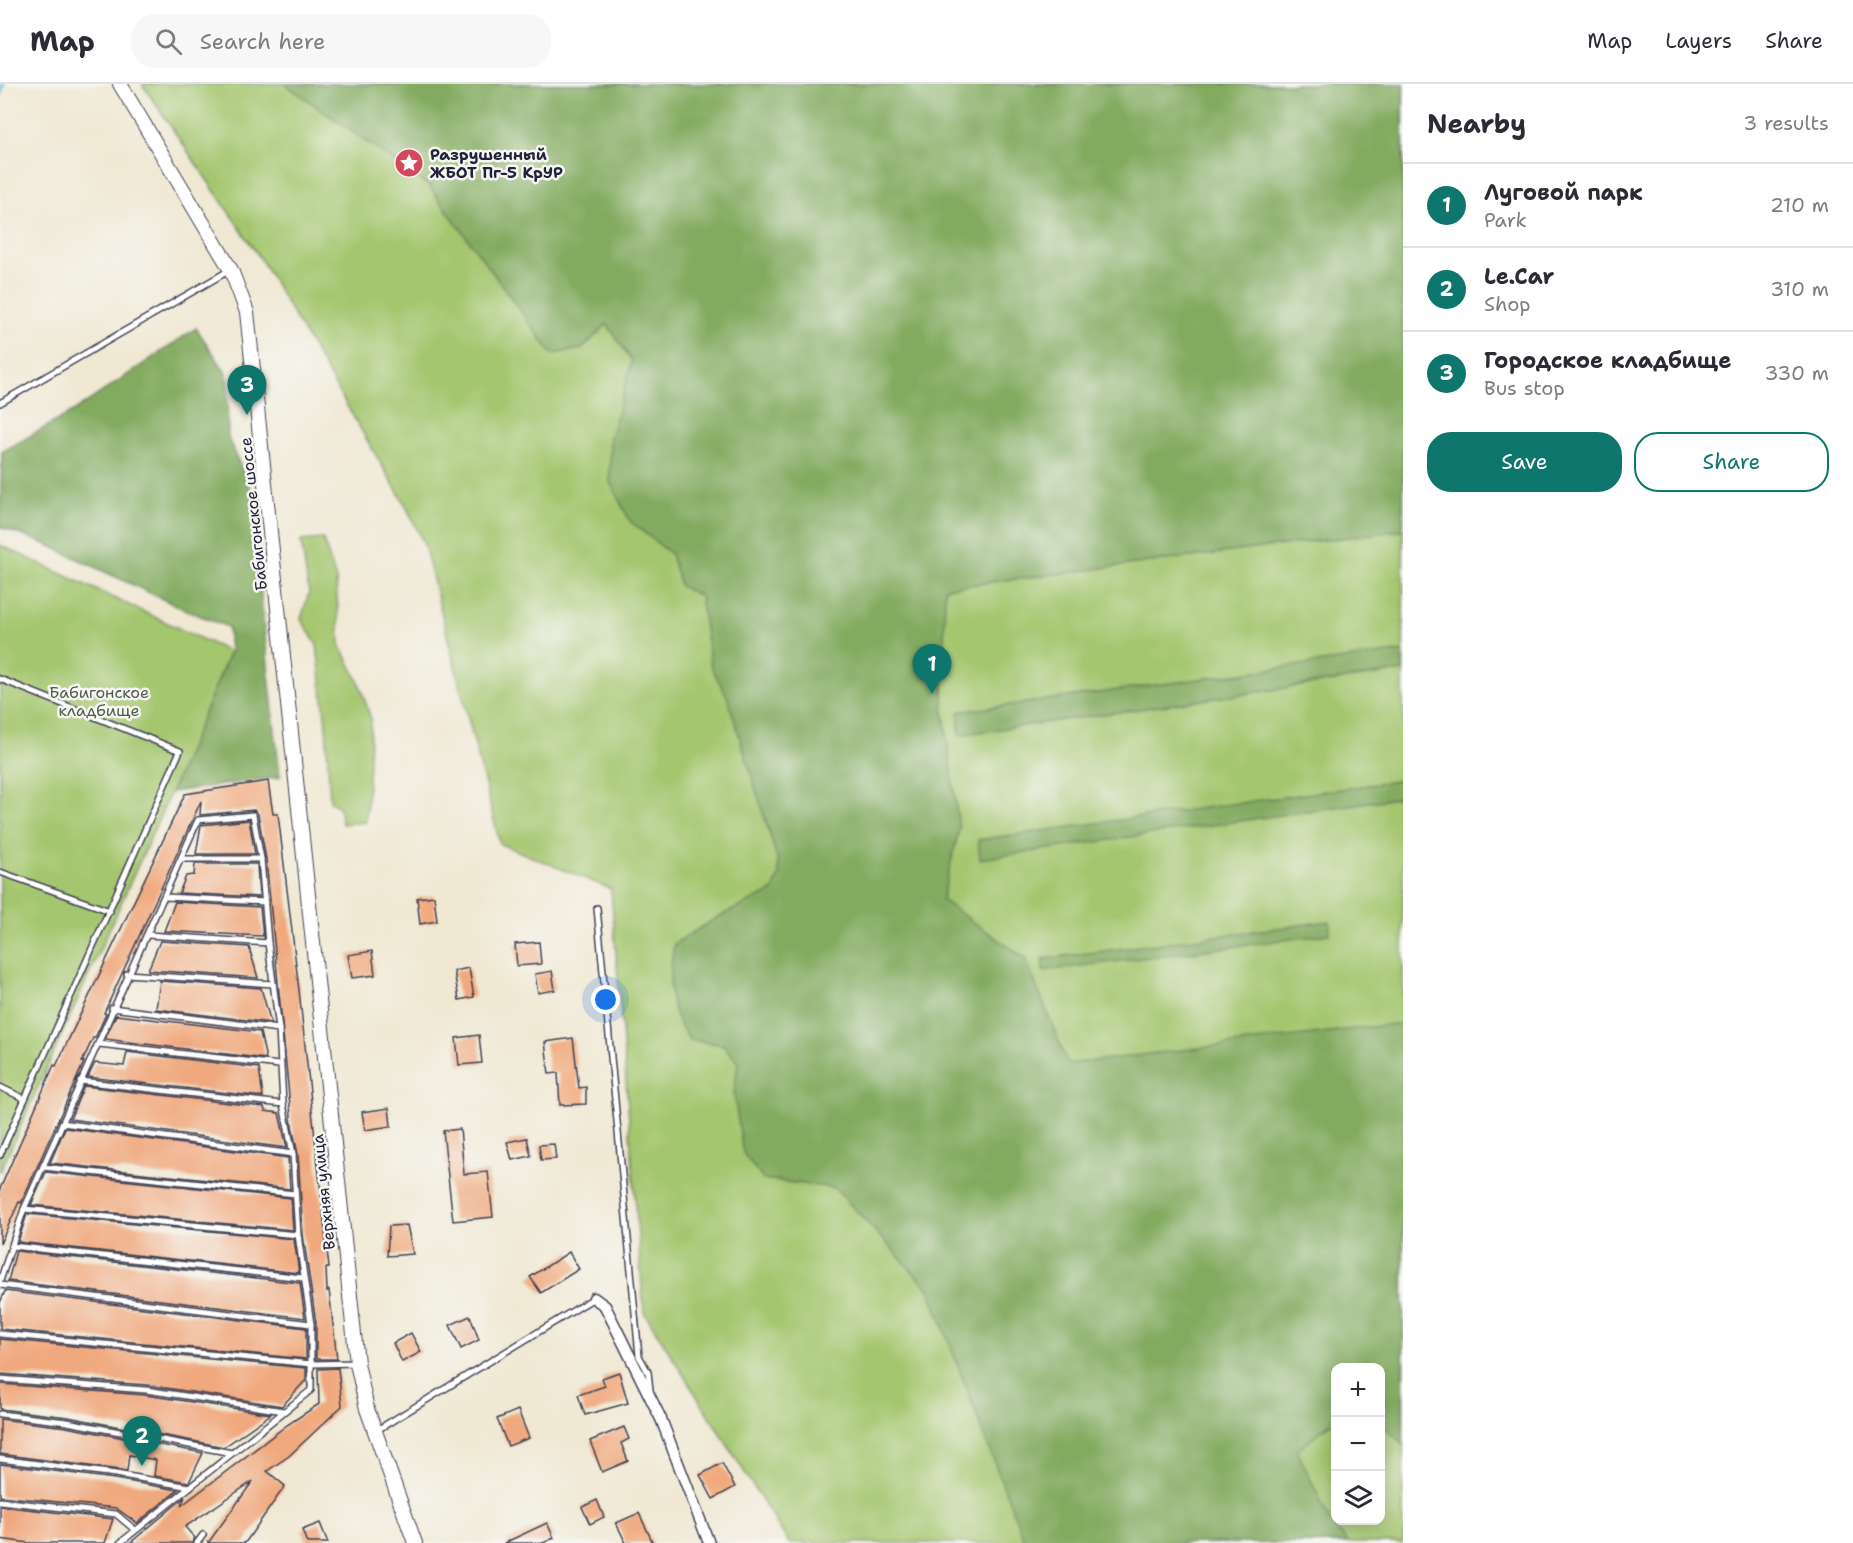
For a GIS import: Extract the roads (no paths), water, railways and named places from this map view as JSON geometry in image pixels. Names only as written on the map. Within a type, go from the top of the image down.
[{"type":"street","name":"Бабигонское шоссе","points":[[120,84],[231,270],[247,312],[302,830]]},
{"type":"street","name":"Верхняя улица","points":[[302,830],[357,1363],[375,1431],[416,1543]]},
{"type":"street","points":[[594,1298],[605,1306],[661,1419],[709,1543]]},
{"type":"lane","points":[[0,403],[231,270]]},
{"type":"lane","points":[[0,679],[180,751],[0,1155]]},
{"type":"lane","points":[[120,1543],[311,1390],[311,1324],[298,1235],[292,1154],[283,1104],[279,1065],[279,1029],[267,943],[261,859],[253,815],[198,820],[24,1209],[0,1283],[311,1324]]},
{"type":"lane","points":[[181,859],[261,859]]},
{"type":"lane","points":[[0,872],[110,911]]},
{"type":"lane","points":[[165,897],[265,902]]},
{"type":"lane","points":[[597,908],[639,1356],[648,1372],[650,1396]]},
{"type":"lane","points":[[148,935],[267,943]]},
{"type":"lane","points":[[127,975],[273,984]]},
{"type":"lane","points":[[112,1008],[279,1029]]},
{"type":"lane","points":[[99,1044],[279,1065]]},
{"type":"lane","points":[[80,1081],[283,1104]]},
{"type":"lane","points":[[0,1087],[25,1099]]},
{"type":"lane","points":[[62,1123],[292,1154]]},
{"type":"lane","points":[[43,1167],[295,1194]]},
{"type":"lane","points":[[24,1209],[298,1235]]},
{"type":"lane","points":[[12,1246],[303,1278]]},
{"type":"lane","points":[[375,1431],[594,1298]]},
{"type":"lane","points":[[0,1334],[312,1364],[357,1363]]},
{"type":"lane","points":[[0,1379],[146,1390],[285,1411]]},
{"type":"lane","points":[[0,1414],[67,1422],[232,1453]]},
{"type":"lane","points":[[0,1459],[116,1474],[189,1487]]},
{"type":"lane","points":[[0,1501],[116,1514],[135,1530]]},
{"type":"lane","points":[[197,1543],[203,1535]]},
{"type":"waterway","points":[[0,96],[3,84]]},
{"type":"place","name":"Разрушенный ЖБОТ Пг-5 КрУР","points":[[409,163]]},
{"type":"place","name":"Городское кладбище","points":[[247,415]]},
{"type":"place","name":"Луговой парк","points":[[932,694]]},
{"type":"place","name":"Le.Car","points":[[142,1466]]},
{"type":"park label","name":"Бабигонское кладбище","points":[[99,701]]}]
